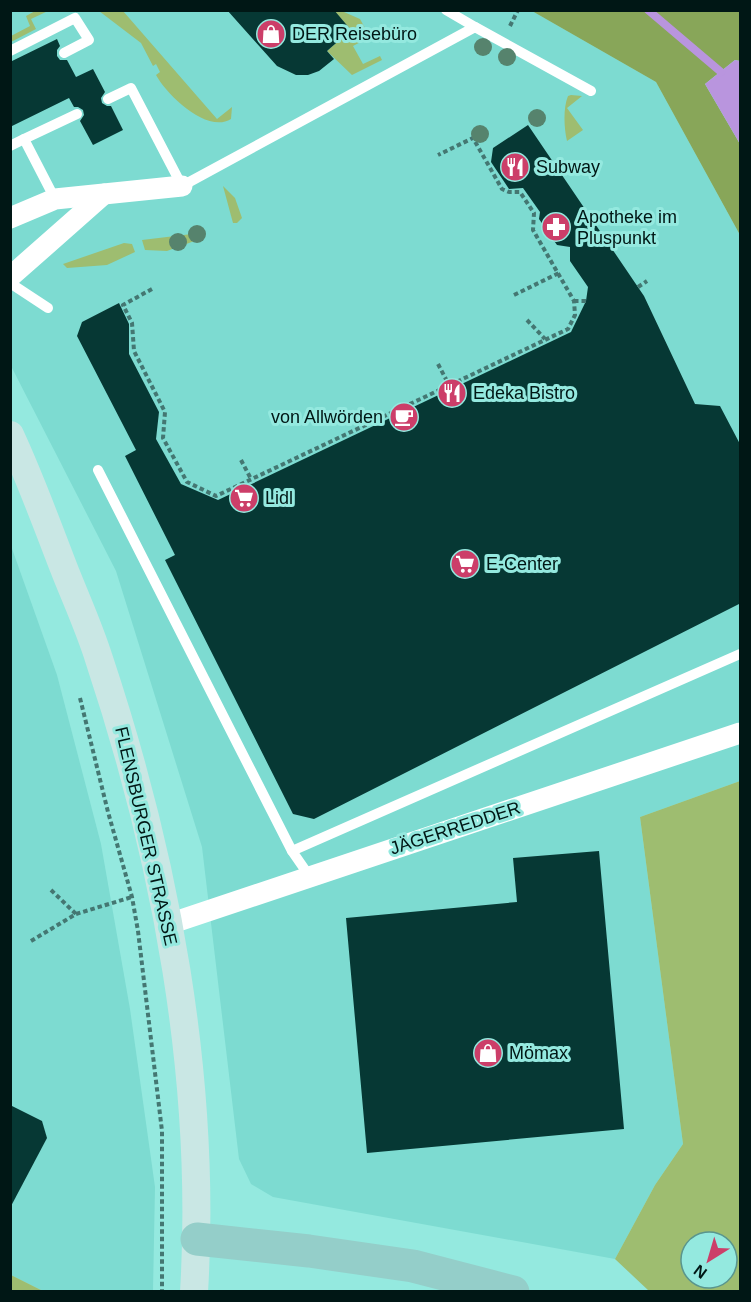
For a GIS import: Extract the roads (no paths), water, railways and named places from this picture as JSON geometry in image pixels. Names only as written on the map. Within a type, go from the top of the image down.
[{"type":"main road","points":[[197,1239],[309,1251],[413,1266],[513,1292]]},
{"type":"street","points":[[10,218],[55,199],[182,186]]},
{"type":"street","points":[[10,277],[104,194]]},
{"type":"street","name":"FLENSBURGER STRASSE","points":[[10,435],[25,467],[99,657],[121,730],[169,924],[187,1053],[197,1163],[194,1292]]},
{"type":"street","name":"JÄGERREDDER","points":[[169,924],[741,733]]},
{"type":"lane","points":[[446,10],[591,92]]},
{"type":"lane","points":[[10,51],[75,18],[89,40],[64,53]]},
{"type":"lane","points":[[108,99],[130,88],[182,186],[475,27]]},
{"type":"lane","points":[[10,146],[77,114]]},
{"type":"lane","points":[[24,140],[55,199]]},
{"type":"lane","points":[[10,283],[48,308]]},
{"type":"lane","points":[[98,470],[292,851],[310,877]]},
{"type":"lane","points":[[292,851],[741,654]]},
{"type":"waterway","points":[[648,10],[721,72]]},
{"type":"place","name":"DER Reisebüro","points":[[271,34]]},
{"type":"place","name":"Subway","points":[[515,167]]},
{"type":"place","name":"Apotheke im Pluspunkt","points":[[556,227]]},
{"type":"place","name":"Edeka Bistro","points":[[452,393]]},
{"type":"place","name":"von Allwörden","points":[[404,417]]},
{"type":"place","name":"Lidl","points":[[244,498]]},
{"type":"place","name":"E-Center","points":[[465,564]]},
{"type":"place","name":"Mömax","points":[[488,1053]]}]
